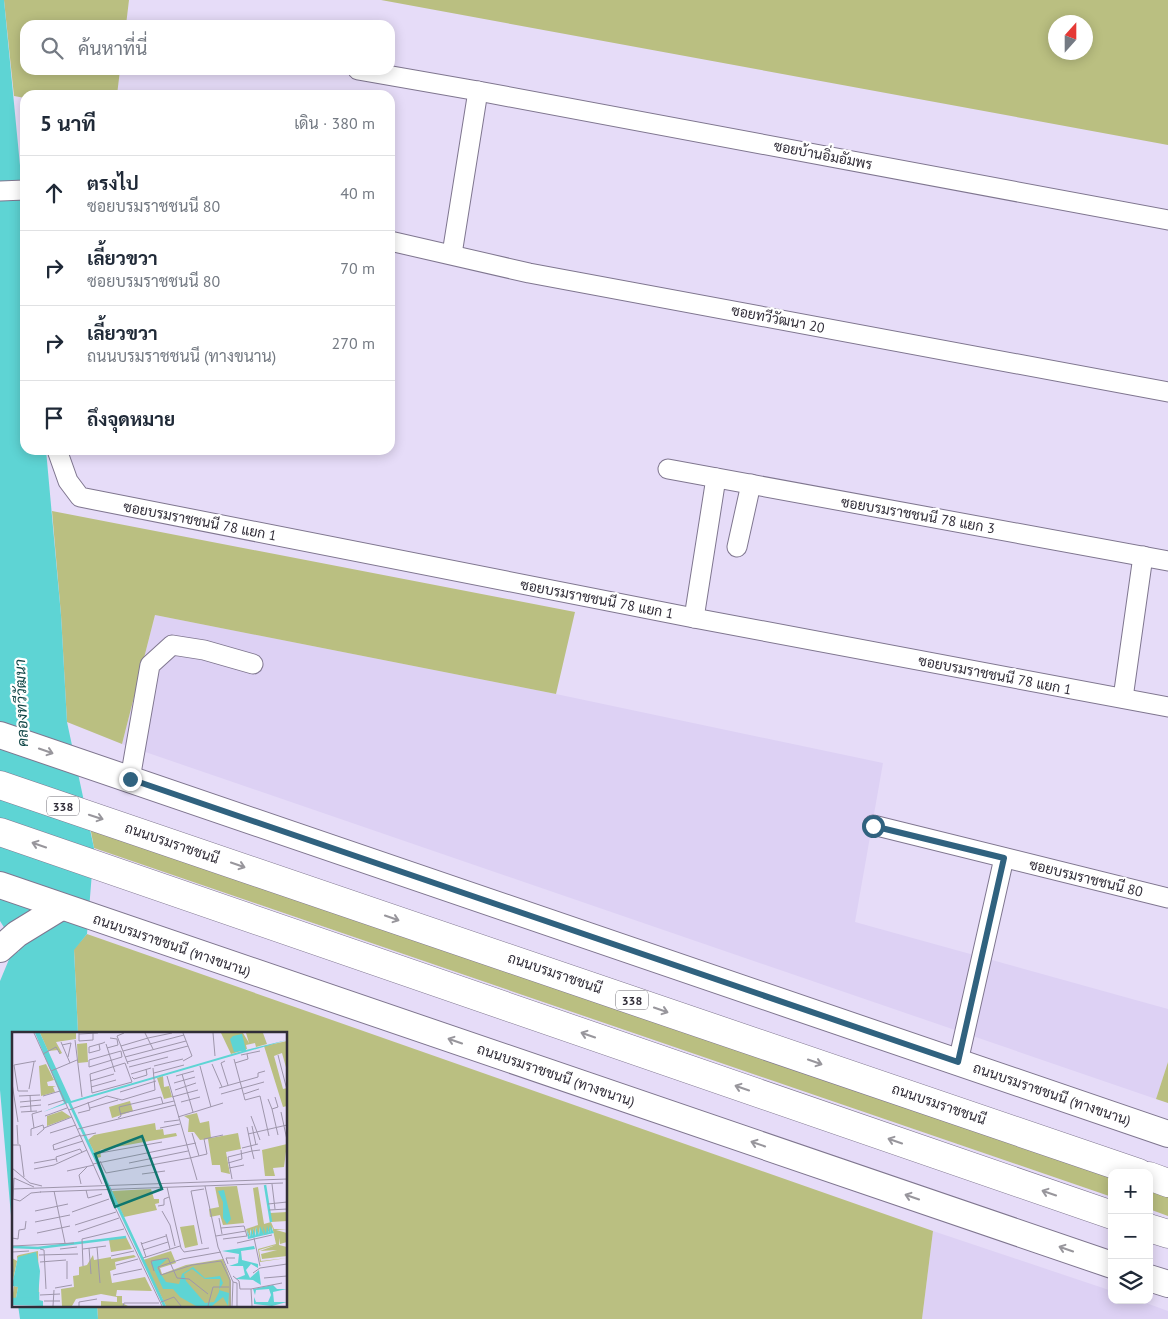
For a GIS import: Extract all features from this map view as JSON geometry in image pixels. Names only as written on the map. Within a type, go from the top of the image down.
[{"type":"highway","name":"ถนนบรมราชชนนี","points":[[0,785],[1127,1169]]},
{"type":"highway","points":[[0,832],[1109,1214]]},
{"type":"highway","points":[[1153,1177],[1168,1183]]},
{"type":"highway","points":[[1153,1229],[1168,1234]]},
{"type":"main road","name":"ถนนบรมราชชนนี (ทางขนาน)","points":[[0,735],[1168,1134]]},
{"type":"main road","name":"ถนนบรมราชชนนี (ทางขนาน)","points":[[0,885],[1108,1264]]},
{"type":"main road","points":[[8,942],[61,907]]},
{"type":"main road","points":[[1153,1279],[1168,1284]]},
{"type":"street","name":"ซอยบ้านอิ่มอัมพร","points":[[387,75],[1168,220]]},
{"type":"street","points":[[452,254],[478,91]]},
{"type":"street","points":[[0,192],[20,190]]},
{"type":"street","name":"ซอยทวีวัฒนา 20","points":[[395,241],[529,273],[1168,392]]},
{"type":"street","name":"ซอยบรมราชชนนี 78 แยก 1","points":[[59,455],[68,481],[80,497],[694,618],[1168,707]]},
{"type":"street","name":"ซอยบรมราชชนนี 78 แยก 3","points":[[668,469],[1168,561]]},
{"type":"street","points":[[694,618],[716,478]]},
{"type":"street","points":[[737,547],[751,484]]},
{"type":"street","points":[[1123,698],[1143,556]]},
{"type":"street","points":[[130,779],[150,665],[172,645],[204,650],[253,664]]},
{"type":"street","name":"ซอยบรมราชชนนี 80","points":[[873,826],[1168,898]]},
{"type":"street","points":[[958,1062],[1004,858]]},
{"type":"shaded area","points":[[4,0],[129,0],[127,20],[20,20],[20,75],[119,75],[118,90],[20,90],[20,97],[14,96]]},
{"type":"shaded area","points":[[381,0],[1168,0],[1168,145]]},
{"type":"shaded area","points":[[52,511],[575,612],[556,694],[155,615],[122,744],[67,722],[61,615]]},
{"type":"shaded area","points":[[155,615],[556,694],[883,763],[855,922],[1168,1009],[1168,1062],[1156,1099],[122,744]]},
{"type":"shaded area","points":[[90,826],[1108,1175],[1108,1196],[94,848]]},
{"type":"shaded area","points":[[87,934],[933,1231],[922,1319],[98,1319],[97,1306],[288,1306],[288,1032],[78,1032],[74,949]]},
{"type":"shaded area","points":[[1168,1062],[1168,1103],[1156,1099]]},
{"type":"shaded area","points":[[1153,1190],[1168,1196],[1168,1216],[1153,1210]]},
{"type":"shaded area","points":[[933,1231],[1108,1290],[1108,1304],[1149,1304],[1168,1311],[1168,1319],[922,1319]]},
{"type":"water","name":"คลองทวีวัฒนา","points":[[0,0],[4,0],[20,165],[20,455],[46,455],[61,615],[67,722],[94,848],[87,934],[74,950],[78,1032],[12,1032],[12,1227],[0,1090],[0,981],[10,957],[19,951],[0,921]]},
{"type":"water","points":[[18,1306],[97,1306],[98,1319],[20,1319]]},
{"type":"route","points":[[130,779],[958,1062],[1004,858],[873,826]]}]
